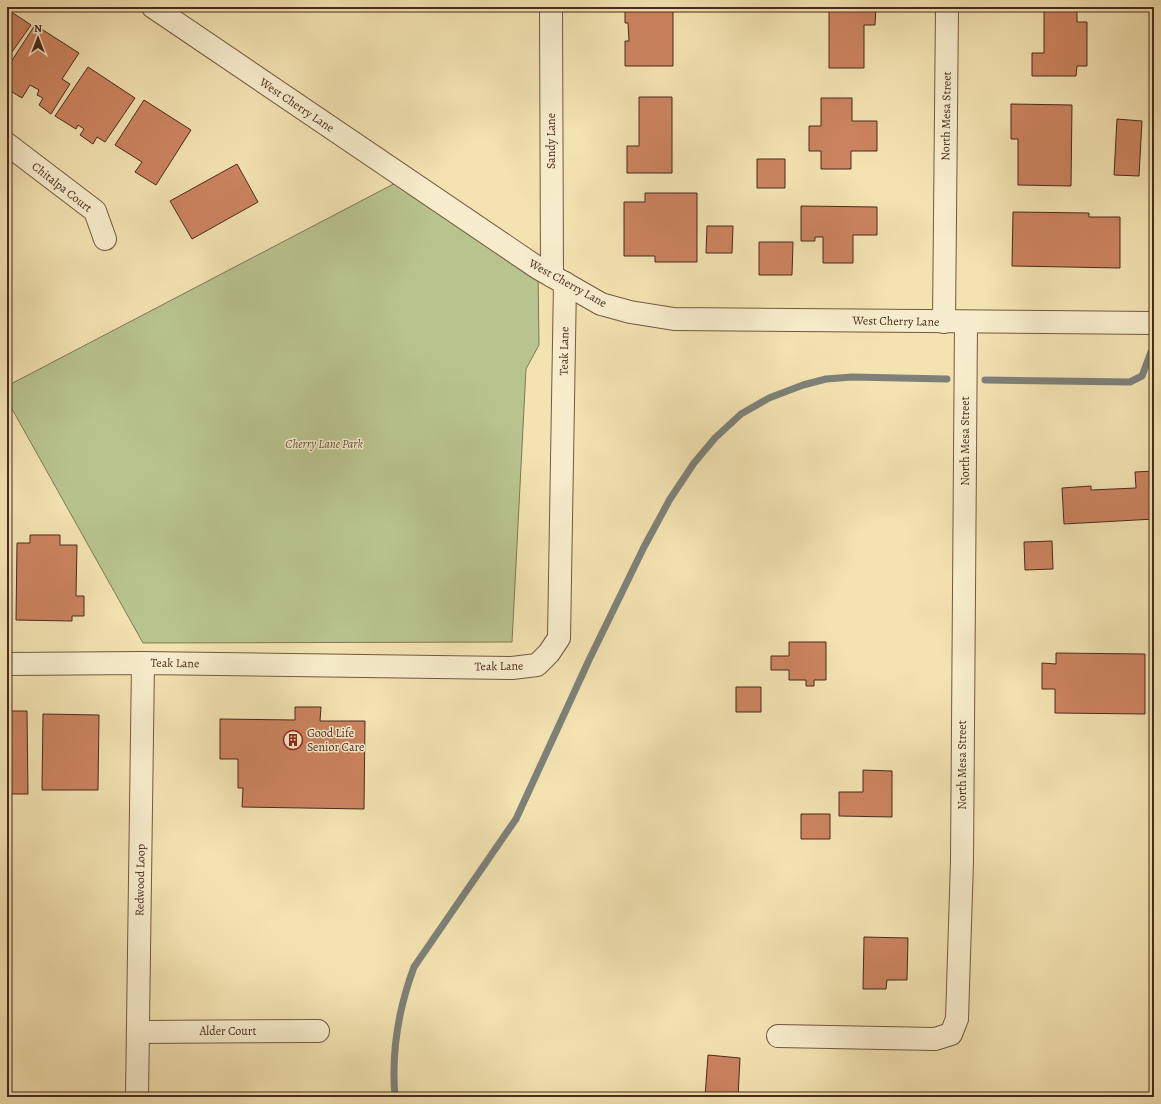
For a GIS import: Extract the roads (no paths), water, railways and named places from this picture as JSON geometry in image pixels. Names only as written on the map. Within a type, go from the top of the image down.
[{"type":"street","name":"West Cherry Lane","points":[[153,7],[538,268],[601,304],[630,312],[674,319],[1154,323]]},
{"type":"street","name":"Sandy Lane","points":[[551,7],[558,279]]},
{"type":"street","name":"North Mesa Street","points":[[944,322],[947,7]]},
{"type":"street","name":"Chitalpa Court","points":[[8,146],[94,211],[105,239]]},
{"type":"street","name":"Teak Lane","points":[[7,664],[143,663],[512,668],[537,665],[549,653],[558,638],[558,279]]},
{"type":"street","name":"North Mesa Street","points":[[778,1036],[935,1039],[951,1034],[957,1018],[962,862],[966,322]]},
{"type":"street","name":"Redwood Loop","points":[[137,1097],[143,663]]},
{"type":"street","name":"Alder Court","points":[[138,1032],[318,1030]]},
{"type":"waterway","points":[[985,380],[1130,382],[1142,376],[1151,352],[1154,352]]},
{"type":"waterway","points":[[395,1097],[394,1063],[397,1031],[408,983],[414,967],[516,819],[589,660],[644,547],[670,499],[694,463],[715,438],[741,414],[769,398],[803,385],[826,379],[852,377],[947,379]]},
{"type":"place","name":"Good Life Senior Care","points":[[293,740]]},
{"type":"park label","name":"Cherry Lane Park","points":[[324,444]]}]
